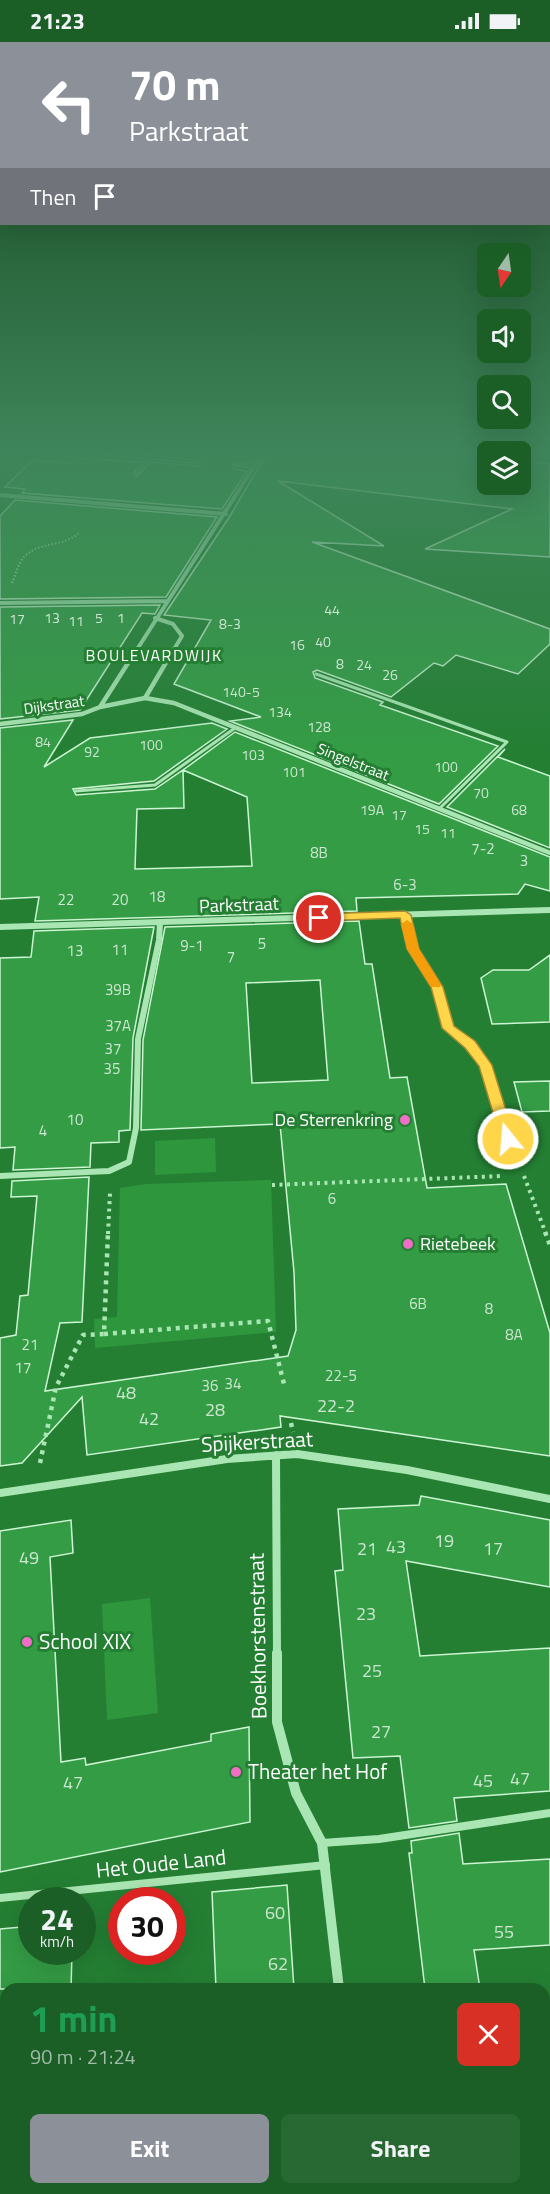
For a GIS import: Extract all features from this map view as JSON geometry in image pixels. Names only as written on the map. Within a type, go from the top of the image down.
[{"type":"street","points":[[100,706],[155,618],[201,551]]},
{"type":"street","points":[[2,603],[168,601]]},
{"type":"street","points":[[145,698],[182,636],[173,624],[155,618]]},
{"type":"street","name":"Dijkstraat","points":[[0,724],[82,714],[100,706],[145,698]]},
{"type":"street","name":"Singelstraat","points":[[145,698],[174,703],[550,853]]},
{"type":"street","name":"Parkstraat","points":[[0,927],[550,909]]},
{"type":"street","points":[[405,915],[413,949],[437,987],[448,1028],[470,1044],[486,1065],[513,1157]]},
{"type":"street","points":[[0,1176],[109,1171],[129,1162],[136,1128],[138,1039],[159,940],[159,923]]},
{"type":"street","name":"Spijkerstraat","points":[[0,1493],[227,1459],[297,1454],[331,1457],[550,1499]]},
{"type":"street","name":"Boekhorstenstraat","points":[[276,1455],[277,1722],[296,1793],[322,1843],[338,1983]]},
{"type":"street","points":[[322,1843],[351,1843],[498,1818],[550,1813]]},
{"type":"street","name":"Het Oude Land","points":[[0,1898],[326,1865]]},
{"type":"lane","points":[[316,674],[507,742],[438,809]]},
{"type":"lane","points":[[76,791],[155,785],[235,728]]},
{"type":"path","points":[[23,557],[32,551]]},
{"type":"path","points":[[513,1157],[524,1175],[550,1245]]},
{"type":"path","points":[[104,1334],[109,1171]]},
{"type":"path","points":[[272,1185],[524,1175]]},
{"type":"path","points":[[34,1488],[56,1387],[83,1335],[268,1321],[284,1384]]},
{"type":"green space","points":[[215,1138],[216,1172],[155,1175],[155,1141]]},
{"type":"green space","points":[[271,1180],[276,1332],[95,1348],[94,1319],[117,1317],[120,1188],[146,1184]]},
{"type":"green space","points":[[150,1598],[158,1713],[107,1720],[102,1604]]},
{"type":"building","points":[[0,551],[195,551],[166,597],[0,599]]},
{"type":"building","points":[[206,551],[338,551],[550,629],[550,644],[518,674],[456,655],[443,666],[434,663],[391,697],[317,670],[313,672],[315,678],[383,702],[380,705],[498,746],[439,804],[230,721],[261,717],[174,684],[211,620],[164,615]]},
{"type":"building","points":[[463,551],[550,551],[550,557]]},
{"type":"building","points":[[160,605],[155,614],[142,613],[80,710],[0,719],[0,607]]},
{"type":"building","points":[[73,720],[44,767],[90,738],[212,723],[227,729],[154,781],[73,789],[76,795],[155,789],[235,732],[550,857],[550,891],[525,884],[518,894],[356,898],[357,911],[35,921],[39,897],[0,899],[0,728]],"holes":[[[183,770],[247,797],[252,866],[135,869],[137,809],[184,808]]]},
{"type":"building","points":[[505,749],[498,757],[550,776],[550,848],[447,807]]},
{"type":"building","points":[[359,921],[365,964],[372,964],[390,1078],[407,1077],[427,1188],[506,1184],[550,1333],[550,1456],[280,1416],[281,1427],[87,1455],[82,1397],[22,1463],[0,1466],[0,1338],[16,1335],[20,1296],[28,1295],[37,1196],[11,1197],[12,1181],[89,1177],[82,1322],[60,1323],[45,1391],[288,1356],[296,1330],[294,1272],[280,1124],[141,1130],[143,1040],[165,927]],"holes":[[[320,980],[328,1080],[252,1083],[246,983]]]},
{"type":"building","points":[[154,927],[133,1038],[130,1130],[119,1131],[119,1142],[91,1143],[90,1167],[13,1170],[15,1147],[0,1148],[0,958],[31,957],[34,931]]},
{"type":"building","points":[[550,955],[550,1022],[492,1024],[481,978],[493,970],[529,970]]},
{"type":"building","points":[[550,1081],[550,1111],[522,1112],[514,1082]]},
{"type":"building","points":[[421,1496],[550,1520],[550,1587],[406,1561],[420,1656],[550,1648],[550,1791],[454,1798],[457,1821],[409,1828],[400,1756],[353,1758],[335,1571],[343,1570],[338,1509],[419,1505]]},
{"type":"building","name":"School XIX","points":[[71,1520],[73,1553],[50,1557],[61,1762],[85,1758],[86,1765],[211,1741],[211,1734],[249,1727],[250,1822],[0,1872],[0,1531]]},
{"type":"building","points":[[459,1833],[463,1864],[550,1859],[550,1945],[474,1950],[479,1983],[424,1983],[409,1853],[412,1853],[411,1841]]},
{"type":"building","points":[[287,1885],[294,1983],[216,1983],[212,1892]]},
{"type":"building","points":[[18,1927],[18,1965],[72,1965],[71,1983],[0,1983],[0,1929]]},
{"type":"slow traffic","points":[[407,924],[413,949],[435,985]]},
{"type":"place","name":"De Sterrenkring","points":[[405,1120]]},
{"type":"place","name":"Rietebeek","points":[[408,1244]]},
{"type":"place","name":"School XIX","points":[[27,1642]]},
{"type":"place","name":"Theater het Hof","points":[[236,1772]]},
{"type":"district","name":"BOULEVARDWIJK","points":[[154,655]]},
{"type":"route","points":[[319,918],[405,915],[413,949],[437,987],[448,1028],[470,1044],[486,1065],[508,1139]]}]
